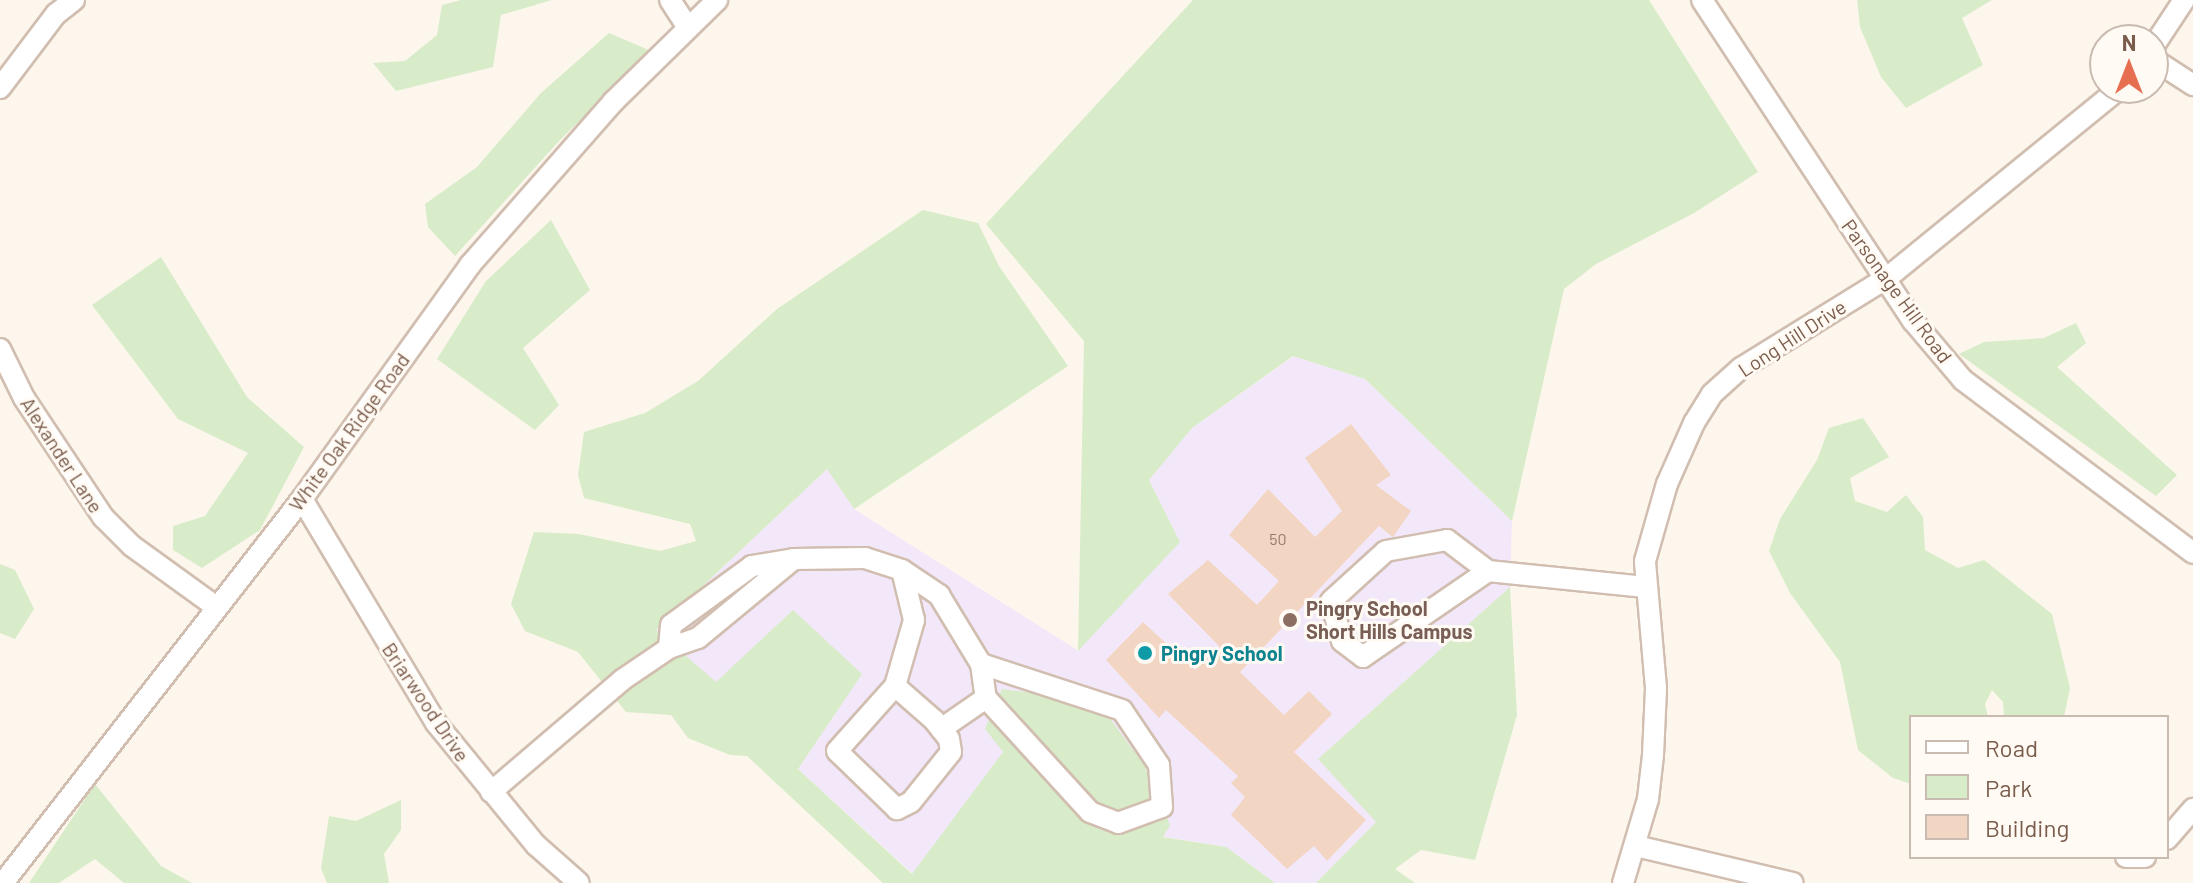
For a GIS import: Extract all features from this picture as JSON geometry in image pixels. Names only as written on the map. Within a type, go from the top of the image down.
[{"type":"street","points":[[0,88],[56,14],[74,0]]},
{"type":"street","points":[[670,0],[688,28]]},
{"type":"street","name":"White Oak Ridge Road","points":[[3,883],[215,606],[302,499],[513,213],[717,0]]},
{"type":"street","name":"Parsonage Hill Road","points":[[1702,0],[1913,321],[1963,380],[2193,553]]},
{"type":"street","points":[[2168,24],[2184,0]]},
{"type":"street","points":[[2169,69],[2193,85]]},
{"type":"street","name":"Long Hill Drive","points":[[1623,883],[1648,799],[1656,688],[1645,561],[1667,484],[1712,394],[1741,368],[1887,278],[2100,104]]},
{"type":"street","name":"Alexander Lane","points":[[0,349],[24,398],[103,517],[132,546],[215,606]]},
{"type":"street","name":"Briarwood Drive","points":[[302,499],[436,723],[536,845],[579,883]]},
{"type":"street","points":[[1488,571],[1363,657],[1342,641],[1331,601],[1386,551],[1447,540],[1488,571],[1645,587]]},
{"type":"street","points":[[491,792],[622,680],[669,648],[698,638],[794,559],[865,558],[902,570],[939,595],[981,664],[986,698],[1090,812],[1118,823],[1162,807],[1159,765],[1122,710],[981,664]]},
{"type":"street","points":[[895,686],[941,729],[951,752],[911,802],[897,809],[889,807],[837,751],[895,686],[914,620],[902,570]]},
{"type":"street","points":[[941,729],[986,698]]},
{"type":"street","points":[[2169,835],[2181,812]]},
{"type":"street","points":[[1636,846],[1793,883]]},
{"type":"shaded area","name":"Pingry School Short Hills Campus","points":[[1294,356],[1365,379],[1512,521],[1510,587],[1319,759],[1377,822],[1316,883],[1275,883],[1226,847],[1154,835],[913,874],[798,769],[862,673],[715,682],[656,630],[827,469],[854,509],[1079,651],[1148,480],[1192,428]]},
{"type":"green space","points":[[461,0],[552,0],[501,15],[493,67],[396,91],[373,63],[405,61],[437,35],[442,5]]},
{"type":"green space","points":[[1193,0],[1649,0],[1758,172],[1694,213],[1596,264],[1564,289],[1512,521],[1365,379],[1293,356],[1192,428],[1149,480],[1180,542],[1078,651],[1084,341],[986,224]]},
{"type":"green space","points":[[1857,0],[1992,0],[1962,18],[1983,65],[1906,108],[1881,77],[1860,27]]},
{"type":"green space","points":[[609,33],[651,51],[560,140],[455,256],[428,227],[425,204],[477,167],[541,93]]},
{"type":"green space","points":[[923,210],[978,223],[999,266],[1068,366],[854,509],[827,469],[656,630],[716,682],[793,610],[862,674],[798,769],[912,874],[1003,752],[985,729],[1002,689],[1059,696],[1109,717],[1144,765],[1170,825],[1163,837],[1226,847],[1275,883],[883,883],[747,756],[730,755],[688,738],[671,715],[626,712],[578,652],[525,631],[511,604],[534,532],[579,534],[660,551],[696,541],[690,524],[584,498],[578,475],[584,432],[645,413],[698,381],[777,309]]},
{"type":"green space","points":[[551,220],[590,290],[523,348],[559,405],[535,430],[437,359],[486,281]]},
{"type":"green space","points":[[161,257],[247,397],[304,447],[260,530],[202,568],[173,550],[173,526],[205,516],[248,453],[178,419],[92,305]]},
{"type":"green space","points":[[2076,323],[2086,343],[2057,367],[2177,475],[2156,496],[1959,354],[1984,342],[2044,338]]},
{"type":"green space","points":[[1863,418],[1889,457],[1850,478],[1855,501],[1887,512],[1906,495],[1923,517],[1925,550],[1958,568],[1984,560],[2052,614],[2070,688],[2064,715],[2004,715],[2003,702],[1992,690],[1985,704],[1988,715],[1909,715],[1909,783],[1893,778],[1858,750],[1840,662],[1790,593],[1769,551],[1780,519],[1817,460],[1829,428]]},
{"type":"green space","points":[[0,564],[15,570],[34,609],[15,639],[0,633]]},
{"type":"green space","points":[[1510,587],[1517,715],[1475,860],[1421,850],[1395,869],[1415,883],[1316,883],[1376,822],[1318,759]]},
{"type":"green space","points":[[95,784],[161,866],[192,883],[124,883],[95,859],[59,883],[29,883]]},
{"type":"green space","points":[[401,800],[401,830],[384,854],[389,883],[327,883],[321,868],[329,816],[356,821]]},
{"type":"building","name":"Pingry School","points":[[1351,424],[1391,475],[1376,485],[1411,511],[1393,537],[1379,526],[1240,672],[1284,715],[1309,691],[1332,714],[1294,752],[1366,820],[1327,861],[1314,846],[1287,869],[1231,815],[1245,797],[1231,783],[1238,776],[1166,710],[1159,718],[1106,660],[1143,622],[1195,670],[1219,646],[1168,594],[1208,560],[1257,605],[1279,581],[1229,535],[1268,489],[1315,537],[1342,511],[1305,458]]},
{"type":"place","name":"Pingry School Short Hills Campus","points":[[1290,620]]},
{"type":"place","name":"Pingry School","points":[[1145,653]]}]
